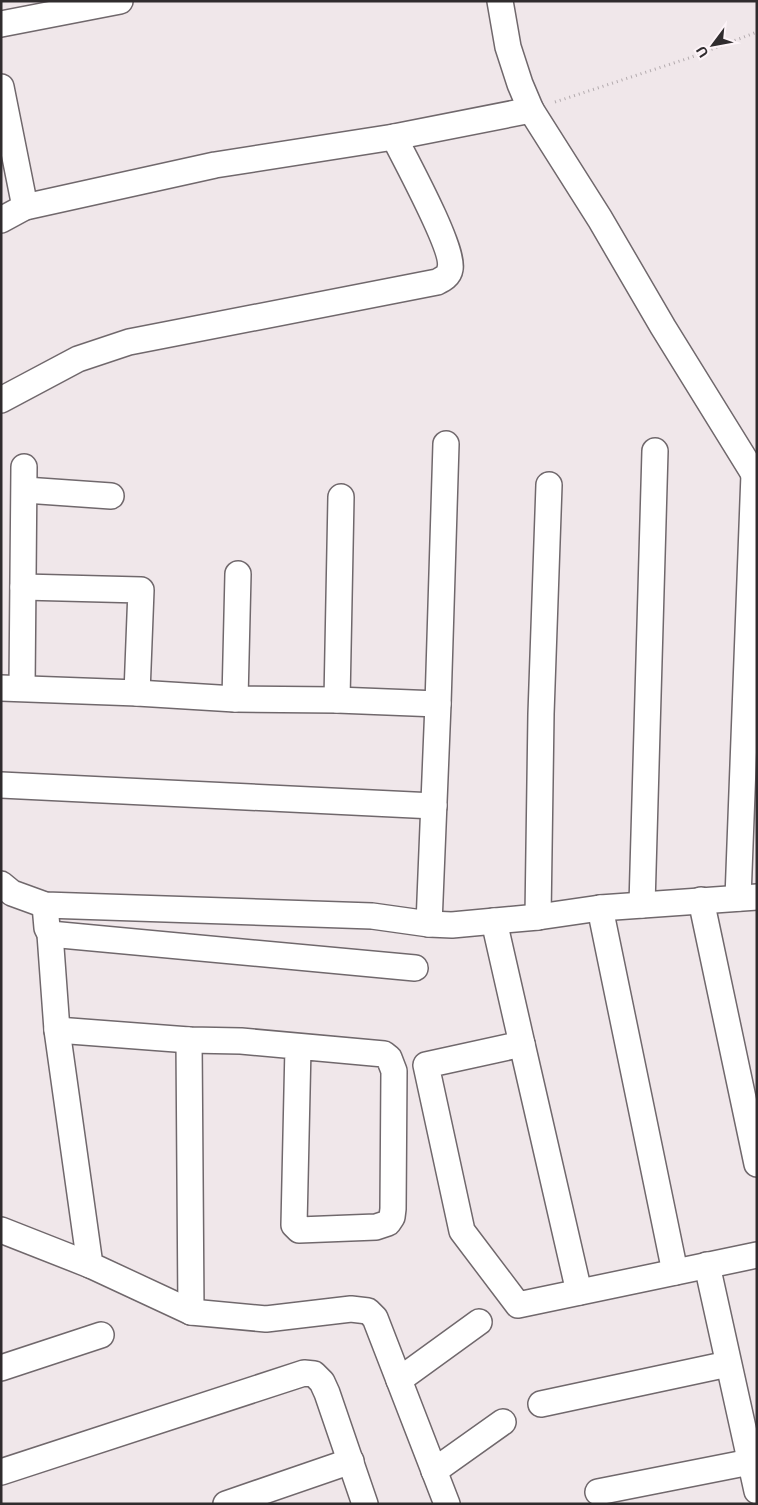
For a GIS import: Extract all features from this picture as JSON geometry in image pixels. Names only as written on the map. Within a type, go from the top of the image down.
[{"type":"street","points":[[1,24],[120,1]]},
{"type":"street","points":[[1,884],[12,894],[45,905],[372,916],[429,924],[494,921],[600,908],[747,897],[756,477],[663,327],[600,219],[531,110],[508,47],[500,1]]},
{"type":"street","points":[[1,87],[25,206]]},
{"type":"street","points":[[1,220],[25,206],[215,165],[394,136],[531,110]]},
{"type":"street","points":[[1,400],[78,359],[129,342],[437,282],[445,278],[450,270],[451,259],[444,238],[394,136]]},
{"type":"street","points":[[429,924],[446,444]]},
{"type":"street","points":[[642,905],[655,451]]},
{"type":"street","points":[[112,496],[24,478],[23,587],[12,688],[235,699],[337,700],[438,704]]},
{"type":"street","points":[[538,917],[541,714],[549,485]]},
{"type":"street","points":[[337,700],[341,497]]},
{"type":"street","points":[[235,699],[238,574]]},
{"type":"street","points":[[23,587],[141,590],[137,693]]},
{"type":"street","points":[[1,786],[434,806]]},
{"type":"street","points":[[701,900],[757,1164]]},
{"type":"street","points":[[45,905],[47,928],[50,934],[56,1030],[90,1265]]},
{"type":"street","points":[[600,908],[676,1272]]},
{"type":"street","points":[[494,921],[580,1292]]},
{"type":"street","points":[[50,934],[415,968]]},
{"type":"street","points":[[56,1030],[298,1046],[384,1054],[389,1058],[394,1071],[393,1209],[392,1218],[388,1223],[376,1227],[299,1230],[294,1225],[298,1046]]},
{"type":"street","points":[[189,1040],[192,1312]]},
{"type":"street","points":[[522,1044],[426,1065],[462,1231],[518,1305],[757,1254]]},
{"type":"street","points":[[1,1230],[90,1265],[192,1312],[266,1319],[351,1309],[368,1311],[375,1318],[447,1504]]},
{"type":"street","points":[[706,1265],[757,1491]]},
{"type":"street","points":[[399,1380],[479,1322]]},
{"type":"street","points":[[1,1368],[101,1335]]},
{"type":"street","points":[[541,1404],[728,1364]]},
{"type":"street","points":[[1,1472],[304,1373],[314,1374],[322,1382],[365,1504]]},
{"type":"street","points":[[434,1470],[502,1422]]},
{"type":"street","points":[[226,1504],[351,1461]]},
{"type":"street","points":[[598,1492],[750,1462]]},
{"type":"path","points":[[531,110],[689,58],[757,32]]}]
